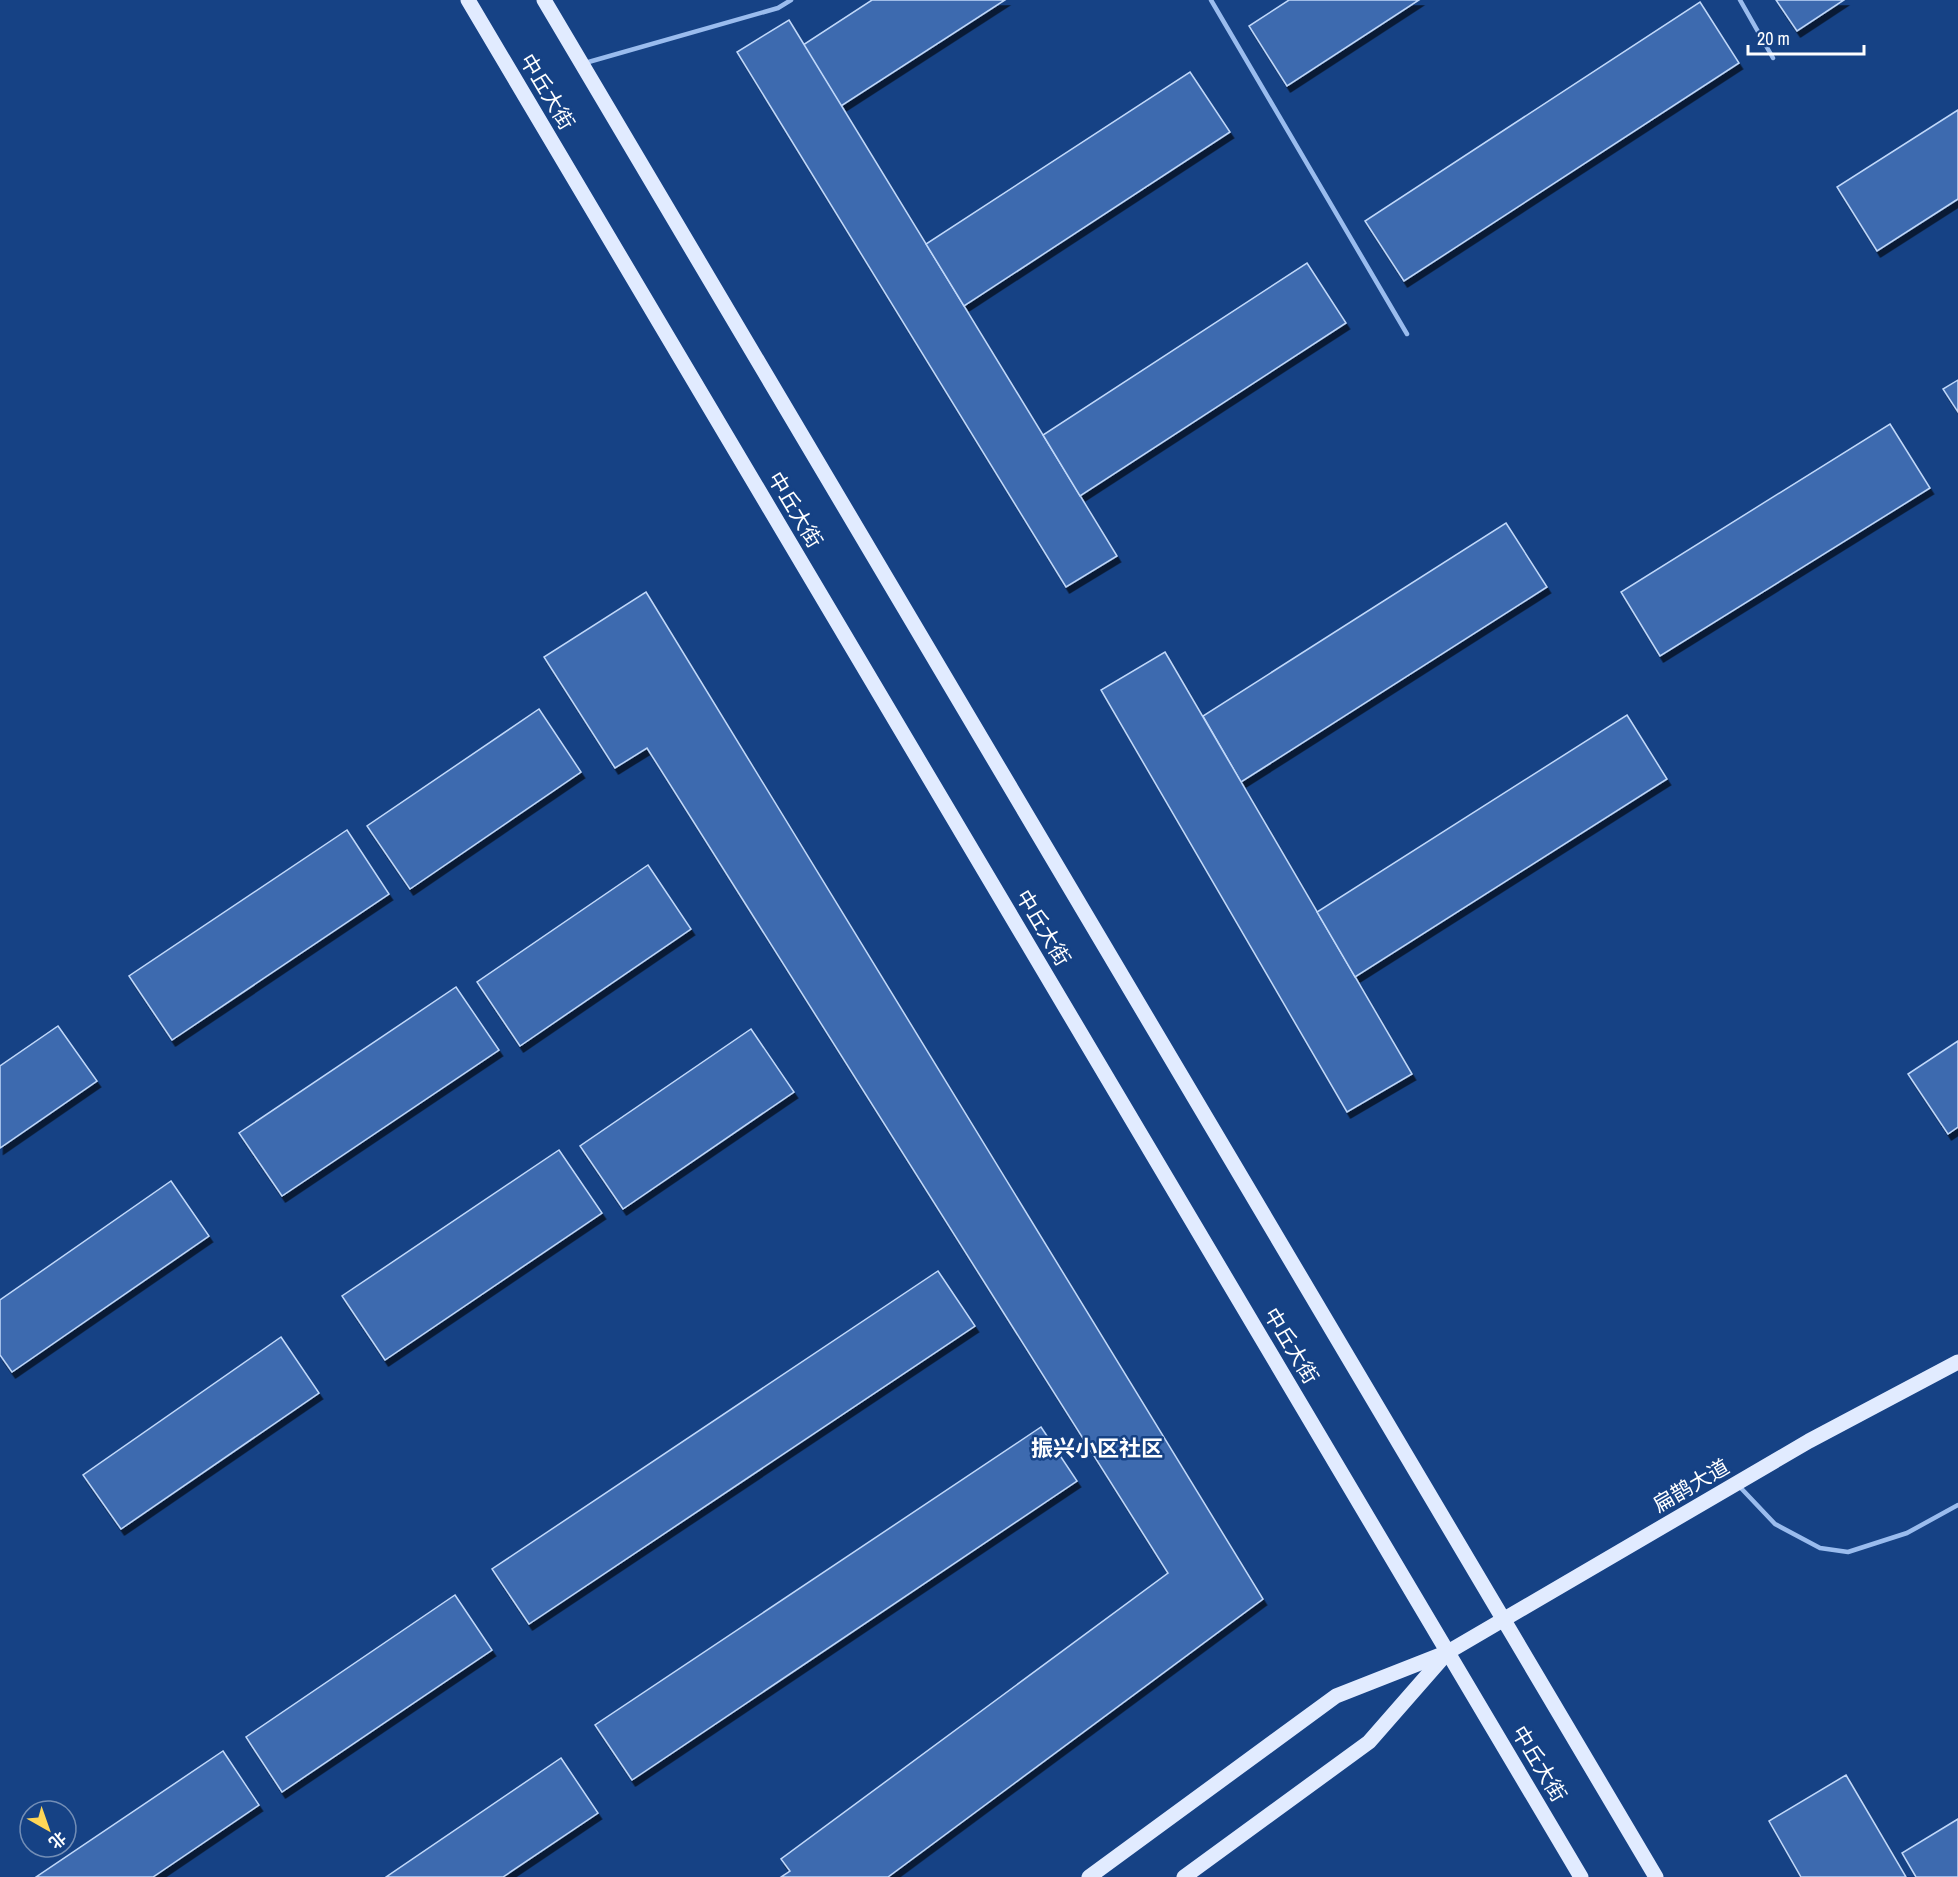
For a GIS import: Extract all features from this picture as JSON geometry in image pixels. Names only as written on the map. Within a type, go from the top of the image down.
[{"type":"main road","name":"中丘大街","points":[[468,0],[1581,1877]]},
{"type":"main road","name":"中丘大街","points":[[544,0],[1656,1877]]},
{"type":"main road","name":"扁鹊大道","points":[[1448,1652],[1809,1442],[1958,1362]]},
{"type":"main road","points":[[1089,1877],[1336,1696],[1448,1652]]},
{"type":"main road","points":[[1184,1877],[1369,1742],[1448,1652]]},
{"type":"lane","points":[[582,64],[778,8],[791,0]]},
{"type":"lane","points":[[1211,0],[1407,334]]},
{"type":"lane","points":[[1740,0],[1773,58]]},
{"type":"lane","points":[[1737,1484],[1775,1524],[1820,1548],[1848,1552],[1907,1533],[1958,1505]]},
{"type":"building","points":[[872,0],[1005,0],[841,106],[803,45]]},
{"type":"building","points":[[1289,0],[1419,0],[1287,86],[1249,26]]},
{"type":"building","points":[[1776,0],[1844,0],[1797,31]]},
{"type":"building","points":[[1700,2],[1739,63],[1404,281],[1365,221]]},
{"type":"building","points":[[789,20],[1117,556],[1066,587],[737,52]]},
{"type":"building","points":[[1190,72],[1230,132],[964,306],[926,244]]},
{"type":"building","points":[[1958,110],[1958,199],[1877,251],[1837,187]]},
{"type":"building","points":[[1307,263],[1346,323],[1080,496],[1043,435]]},
{"type":"building","points":[[1958,380],[1958,412],[1943,389]]},
{"type":"building","points":[[1890,424],[1930,488],[1660,656],[1621,592]]},
{"type":"building","points":[[1506,523],[1547,587],[1241,782],[1203,716]]},
{"type":"building","points":[[646,592],[1263,1599],[888,1877],[781,1877],[790,1871],[781,1859],[1168,1573],[647,748],[615,768],[544,657]]},
{"type":"building","points":[[1165,652],[1412,1074],[1347,1112],[1101,690]]},
{"type":"building","points":[[539,709],[581,772],[410,889],[367,826]]},
{"type":"building","points":[[1627,715],[1667,779],[1355,977],[1317,912]]},
{"type":"building","points":[[347,830],[389,894],[172,1040],[129,976]]},
{"type":"building","points":[[648,865],[691,929],[520,1046],[477,982]]},
{"type":"building","points":[[456,987],[499,1050],[282,1196],[239,1133]]},
{"type":"building","points":[[58,1026],[97,1081],[0,1148],[0,1066]]},
{"type":"building","points":[[751,1029],[794,1092],[623,1209],[580,1146]]},
{"type":"building","points":[[1958,1041],[1958,1127],[1948,1134],[1908,1074]]},
{"type":"building","points":[[559,1150],[602,1213],[385,1360],[342,1296]]},
{"type":"building","points":[[171,1181],[209,1236],[12,1372],[0,1355],[0,1300]]},
{"type":"building","points":[[938,1271],[975,1326],[529,1624],[492,1569]]},
{"type":"building","points":[[281,1337],[319,1393],[121,1529],[83,1475]]},
{"type":"building","points":[[1041,1427],[1077,1481],[632,1780],[595,1725]]},
{"type":"building","points":[[455,1595],[492,1650],[282,1792],[246,1737]]},
{"type":"building","points":[[223,1751],[259,1805],[153,1877],[36,1877],[63,1859],[78,1859],[78,1849]]},
{"type":"building","points":[[561,1758],[598,1813],[503,1877],[386,1877]]},
{"type":"building","points":[[1846,1775],[1906,1877],[1801,1877],[1769,1821]]},
{"type":"building","points":[[1958,1819],[1958,1877],[1916,1877],[1902,1853]]},
{"type":"district","name":"振兴小区社区","points":[[1097,1448]]}]
